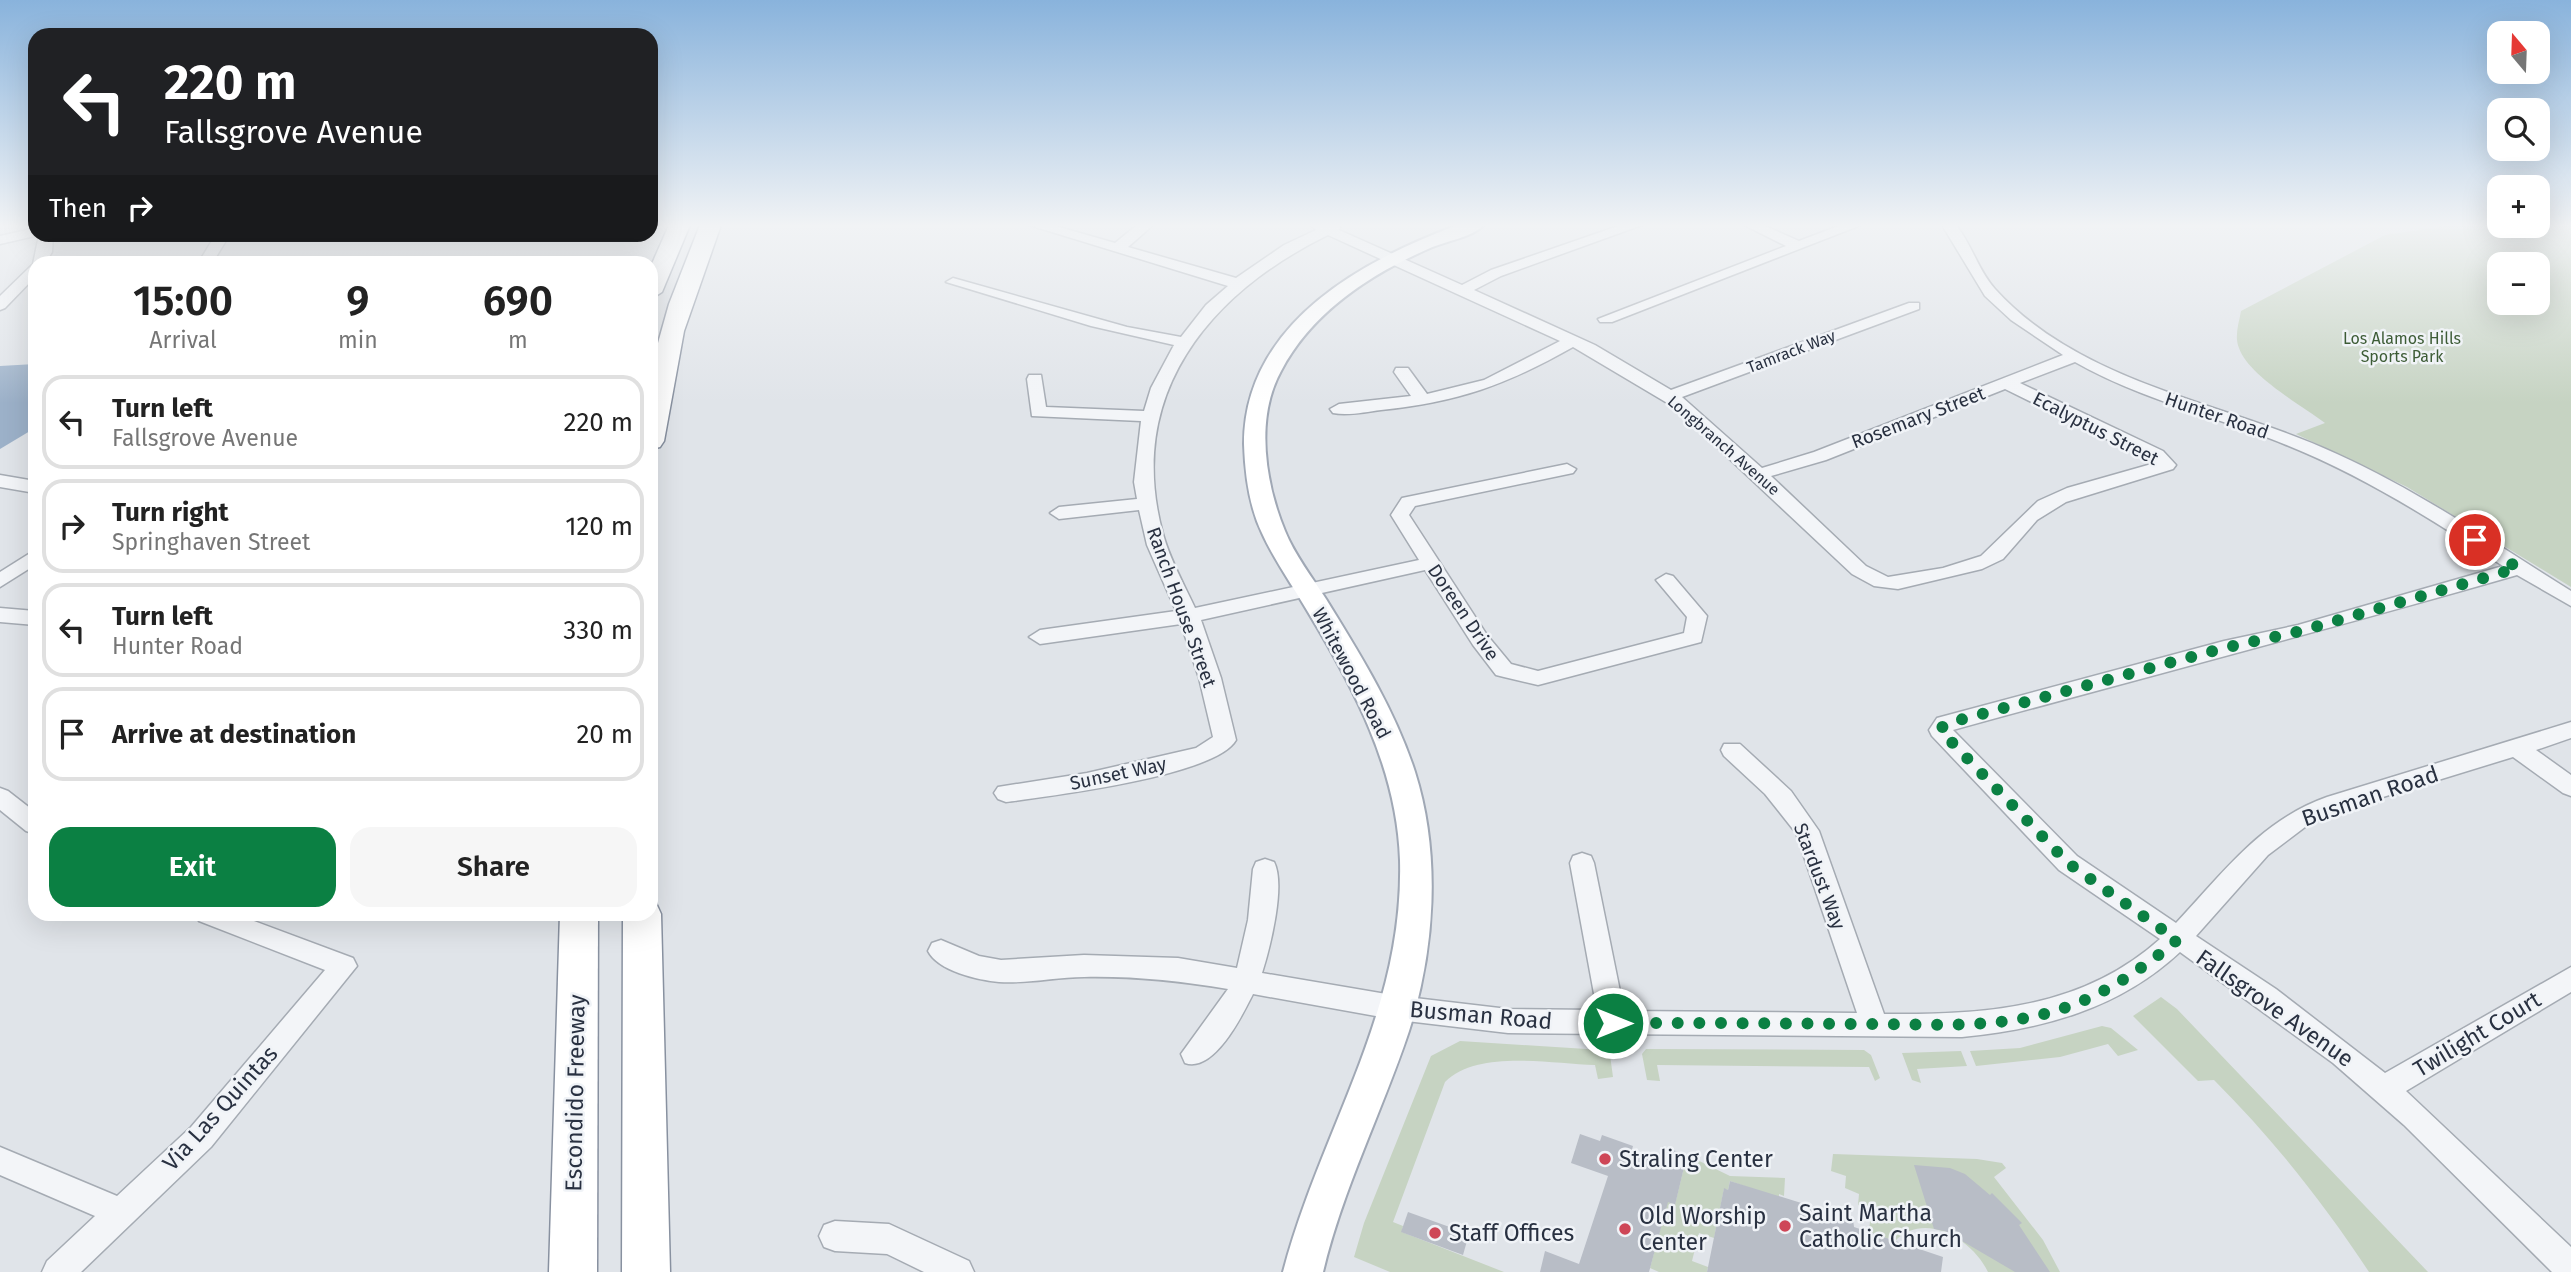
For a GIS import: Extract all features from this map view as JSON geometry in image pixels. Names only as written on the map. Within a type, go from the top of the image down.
[{"type":"highway","points":[[658,402],[665,363],[688,284]]},
{"type":"highway","name":"Escondido Freeway","points":[[573,1272],[573,1131],[579,921]]},
{"type":"highway","points":[[642,921],[646,1272]]},
{"type":"main road","name":"Whitewood Road","points":[[1303,1272],[1315,1220],[1398,1008],[1410,935],[1415,871],[1401,772],[1376,711],[1273,532],[1256,479],[1253,434],[1259,396],[1278,354],[1302,323],[1348,284]]},
{"type":"street","points":[[0,305],[20,284]]},
{"type":"street","points":[[964,284],[996,291],[1114,330],[1183,342]]},
{"type":"street","name":"Ranch House Street","points":[[1225,740],[1188,616],[1163,561],[1146,504],[1143,471],[1148,416],[1162,378],[1183,342],[1209,312],[1239,284]]},
{"type":"street","name":"Longbranch Avenue","points":[[1446,284],[1572,341],[1637,374],[1669,396],[1760,474],[1859,570],[1885,583]]},
{"type":"street","points":[[1461,291],[1474,284]]},
{"type":"street","points":[[1606,318],[1694,284]]},
{"type":"street","name":"Hunter Road","points":[[1984,284],[2019,319],[2075,356],[2180,403],[2330,457],[2411,500],[2571,600]]},
{"type":"street","name":"Tamrack Way","points":[[1669,396],[1914,306]]},
{"type":"street","points":[[1339,409],[1422,399],[1469,389],[1508,376],[1572,341]]},
{"type":"street","name":"Rosemary Street","points":[[1760,474],[1820,456],[2075,356]]},
{"type":"street","points":[[1402,372],[1422,399]]},
{"type":"street","points":[[1035,379],[1038,412],[1148,416]]},
{"type":"street","name":"Ecalyptus Street","points":[[1885,583],[1913,581],[1996,555],[2014,531],[2045,505],[2090,488],[2140,476],[2167,465],[2157,455],[2006,383]]},
{"type":"street","name":"Doreen Drive","points":[[1567,469],[1409,502],[1400,515],[1480,640],[1504,670],[1538,678],[1694,636],[1697,616],[1666,580]]},
{"type":"street","points":[[0,481],[28,486]]},
{"type":"street","points":[[1059,513],[1146,504]]},
{"type":"street","points":[[0,580],[28,561]]},
{"type":"street","points":[[1040,637],[1188,616],[1431,563]]},
{"type":"street","name":"Fallsgrove Avenue","points":[[2518,568],[2301,631],[2224,648],[1945,724],[1940,730],[2068,863],[2177,940],[2301,1022],[2383,1089],[2571,1269]]},
{"type":"street","points":[[0,615],[28,617]]},
{"type":"street","name":"Busman Road","points":[[941,951],[976,967],[1001,971],[1139,967],[1248,981],[1398,1008],[1507,1021],[1960,1026],[2035,1018],[2092,998],[2121,983],[2177,940],[2260,847],[2292,823],[2363,794],[2571,730]]},
{"type":"street","name":"Sunset Way","points":[[1006,793],[1087,782],[1203,755],[1225,740]]},
{"type":"street","points":[[2517,748],[2571,787]]},
{"type":"street","name":"Stardust Way","points":[[1732,750],[1769,781],[1794,809],[1807,831],[1874,1024]]},
{"type":"street","points":[[0,797],[28,819]]},
{"type":"street","points":[[1581,863],[1613,1023]]},
{"type":"street","points":[[1195,1054],[1217,1034],[1248,981],[1265,905],[1265,869]]},
{"type":"street","name":"Via Las Quintas","points":[[58,1272],[201,1137],[344,966],[227,921]]},
{"type":"street","name":"Twilight Court","points":[[2383,1089],[2571,978]]},
{"type":"street","points":[[0,1161],[120,1212]]},
{"type":"street","points":[[835,1236],[889,1239],[958,1272]]},
{"type":"green space","name":"Los Alamos Hills Sports Park","points":[[2291,284],[2487,284],[2487,315],[2550,315],[2550,284],[2571,284],[2571,587],[2407,487],[2296,434],[2325,423],[2253,369],[2239,348],[2237,330],[2241,311]]},
{"type":"green space","points":[[2161,997],[2177,1009],[2428,1272],[2369,1272],[2296,1172],[2236,1102],[2214,1080],[2198,1081],[2133,1016]]},
{"type":"green space","points":[[2102,1026],[2111,1028],[2138,1050],[2118,1056],[2108,1044],[2060,1057],[1976,1066],[1970,1051],[2020,1048]]},
{"type":"green space","points":[[1460,1041],[1602,1050],[1610,1055],[1613,1077],[1598,1079],[1595,1065],[1515,1061],[1476,1065],[1445,1082],[1393,1222],[1403,1226],[1402,1232],[1504,1272],[1390,1272],[1354,1257],[1364,1223],[1431,1056]]},
{"type":"green space","points":[[1646,1049],[1864,1050],[1871,1055],[1880,1078],[1875,1081],[1869,1067],[1657,1065],[1660,1081],[1647,1080],[1642,1054]]},
{"type":"green space","points":[[1961,1051],[1967,1066],[1917,1069],[1921,1083],[1912,1080],[1902,1053]]},
{"type":"green space","points":[[1833,1154],[1977,1159],[2002,1163],[2006,1168],[1994,1177],[2043,1240],[2060,1272],[1988,1272],[1981,1260],[1960,1240],[1934,1229],[1920,1228],[1907,1232],[1895,1241],[1869,1232],[1871,1211],[1858,1205],[1859,1194],[1845,1188],[1846,1176],[1831,1171]]},
{"type":"green space","points":[[1687,1155],[1730,1176],[1785,1178],[1784,1196],[1779,1194],[1779,1198],[1730,1181],[1728,1190],[1724,1189],[1714,1238],[1699,1233],[1692,1261],[1708,1267],[1707,1272],[1659,1272],[1650,1268],[1663,1219],[1650,1196],[1675,1204]]},
{"type":"water","points":[[28,364],[28,432],[0,449],[0,366]]},
{"type":"building","points":[[1580,1134],[1600,1141],[1602,1135],[1633,1146],[1631,1153],[1657,1162],[1662,1146],[1687,1155],[1675,1205],[1668,1202],[1649,1272],[1540,1272],[1545,1251],[1579,1264],[1608,1176],[1571,1163]]},
{"type":"building","points":[[1914,1165],[1950,1168],[1965,1174],[1990,1195],[1992,1193],[2022,1223],[2019,1225],[2050,1272],[2015,1272],[1945,1231],[1934,1229]]},
{"type":"building","name":"Saint Martha Catholic Church","points":[[1730,1181],[1853,1219],[1854,1227],[1943,1257],[1941,1272],[1707,1272],[1724,1188],[1728,1190]]},
{"type":"building","name":"Staff Offices","points":[[1408,1212],[1469,1234],[1463,1255],[1401,1232]]},
{"type":"place","name":"Straling Center","points":[[1605,1159]]},
{"type":"place","name":"Saint Martha Catholic Church","points":[[1785,1226]]},
{"type":"place","name":"Old Worship Center","points":[[1625,1229]]},
{"type":"place","name":"Staff Offices","points":[[1435,1233]]},
{"type":"route","points":[[1613,1023],[1874,1024],[1927,1027],[1992,1024],[2035,1018],[2064,1009],[2121,983],[2177,940],[2068,863],[2041,838],[1940,730],[1945,724],[2224,648],[2301,631],[2518,568],[2475,540]]}]
